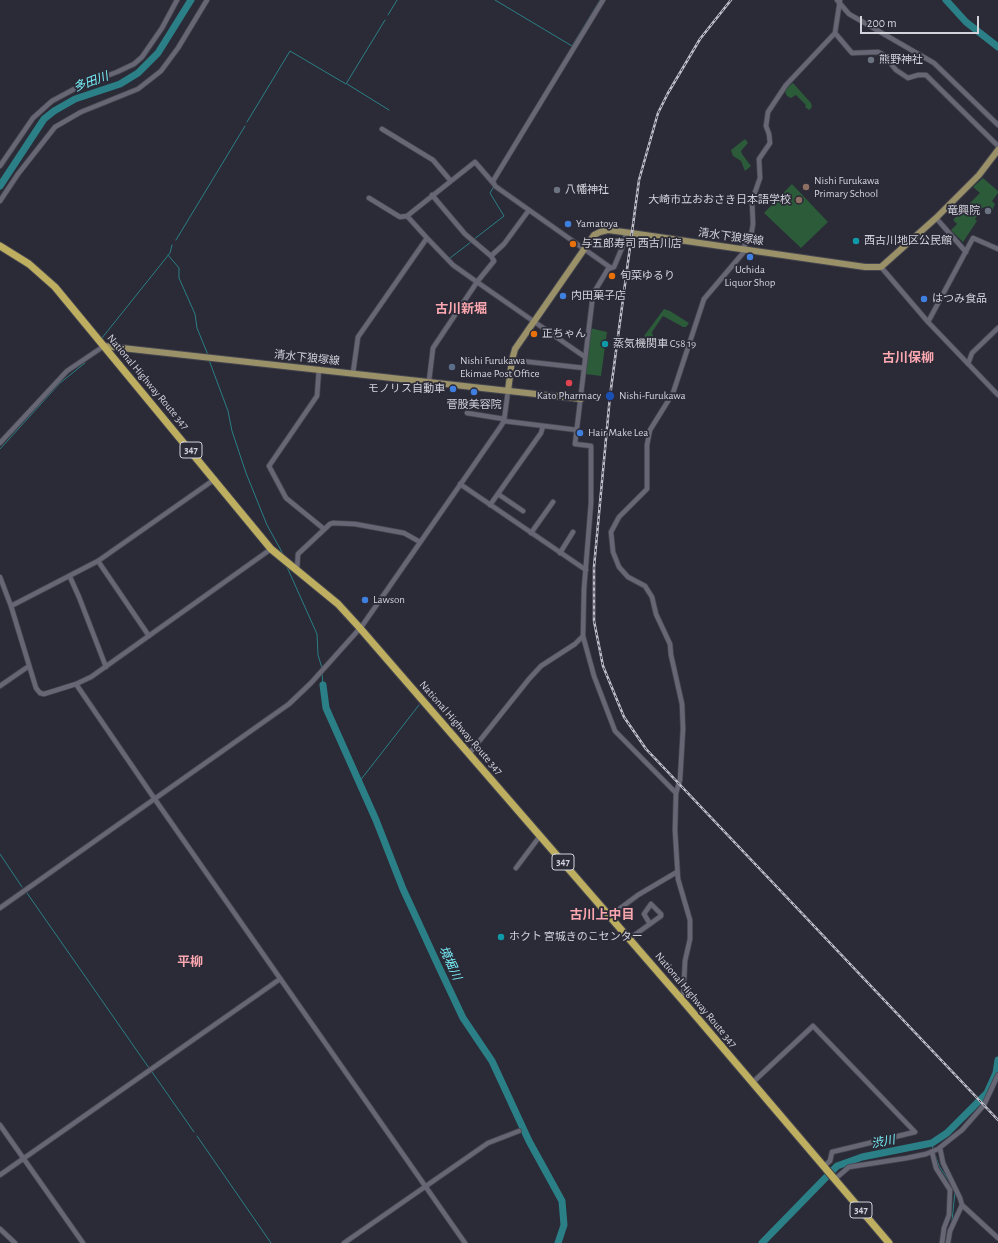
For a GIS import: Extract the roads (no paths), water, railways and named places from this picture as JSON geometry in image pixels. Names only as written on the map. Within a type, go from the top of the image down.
[{"type":"highway","name":"National Highway Route 347","points":[[0,246],[16,255],[41,273],[55,287],[215,479],[271,549],[338,604],[359,627],[683,1000],[888,1243]]},
{"type":"main road","points":[[881,267],[936,218],[979,175],[998,150]]},
{"type":"main road","name":"清水下狼塚線","points":[[508,391],[515,349],[594,235],[600,232],[608,230],[865,267],[881,267]]},
{"type":"main road","name":"清水下狼塚線","points":[[104,346],[580,399]]},
{"type":"street","points":[[0,166],[34,118],[52,100],[80,86],[118,72],[134,64],[142,57],[162,28],[177,0]]},
{"type":"street","points":[[0,201],[18,174],[55,127],[80,112],[138,89],[161,70],[178,48],[207,0]]},
{"type":"street","points":[[494,184],[494,181],[603,0]]},
{"type":"street","points":[[683,1000],[685,961],[690,939],[690,920],[677,872],[675,830],[676,792],[680,780],[683,709],[670,644],[645,586],[628,577],[619,567],[614,552],[611,532],[619,517],[647,488],[647,445],[650,430],[673,392],[704,299],[746,249],[744,246],[752,231],[752,201],[760,178],[759,159],[770,143],[766,126],[768,112],[786,85],[834,33],[839,2]]},
{"type":"street","points":[[839,2],[849,14],[934,63],[998,125]]},
{"type":"street","points":[[834,33],[852,53],[878,52],[884,55],[896,70],[908,78],[918,75],[926,75],[998,146]]},
{"type":"street","points":[[382,129],[433,160],[450,180]]},
{"type":"street","points":[[369,198],[400,217],[407,216],[450,180],[475,162],[495,186],[585,248],[611,268]]},
{"type":"street","points":[[429,381],[433,348],[477,282],[494,261],[491,256],[473,241],[432,195]]},
{"type":"street","points":[[491,256],[504,244],[529,210]]},
{"type":"street","points":[[407,216],[452,265],[585,356]]},
{"type":"street","points":[[936,218],[966,252]]},
{"type":"street","points":[[626,233],[622,249],[614,267],[608,269],[594,290],[575,444],[591,446],[591,503],[583,636],[594,676],[615,731],[676,792]]},
{"type":"street","points":[[353,373],[358,336],[427,238]]},
{"type":"street","points":[[928,322],[973,238],[998,249]]},
{"type":"street","points":[[881,267],[928,322],[998,395]]},
{"type":"street","points":[[968,364],[972,352],[998,328]]},
{"type":"street","points":[[0,443],[67,371],[104,346]]},
{"type":"street","points":[[512,360],[584,368]]},
{"type":"street","points":[[319,369],[317,396],[269,466],[286,498],[324,529]]},
{"type":"street","points":[[0,908],[289,704],[324,669],[359,627],[362,626],[504,420],[508,391]]},
{"type":"street","points":[[466,413],[577,430]]},
{"type":"street","points":[[490,505],[541,433],[543,426]]},
{"type":"street","points":[[11,606],[70,577],[98,561],[215,479]]},
{"type":"street","points":[[460,484],[586,570]]},
{"type":"street","points":[[498,494],[523,511]]},
{"type":"street","points":[[531,533],[553,502]]},
{"type":"street","points":[[297,570],[298,554],[324,529],[333,523],[355,524],[404,533],[420,542]]},
{"type":"street","points":[[560,552],[573,532]]},
{"type":"street","points":[[0,577],[11,606],[36,688],[40,693],[44,694],[76,684],[106,667],[271,549]]},
{"type":"street","points":[[98,561],[149,636]]},
{"type":"street","points":[[70,577],[106,667]]},
{"type":"street","points":[[469,754],[541,666],[575,644],[583,636]]},
{"type":"street","points":[[0,686],[29,666]]},
{"type":"street","points":[[76,684],[465,1243]]},
{"type":"street","points":[[516,868],[540,836]]},
{"type":"street","points":[[610,916],[638,894],[677,872]]},
{"type":"street","points":[[629,939],[650,924]]},
{"type":"street","points":[[0,1175],[280,979]]},
{"type":"street","points":[[752,1083],[813,1026],[915,1132],[832,1152],[830,1161],[825,1167]]},
{"type":"street","points":[[834,1178],[849,1167],[936,1150],[962,1130],[984,1105],[998,1075]]},
{"type":"street","points":[[0,1125],[83,1243]]},
{"type":"street","points":[[344,1243],[488,1143],[519,1131]]},
{"type":"street","points":[[936,1150],[962,1205],[998,1238]]},
{"type":"street","points":[[936,1150],[936,1168],[950,1190],[949,1215],[944,1228],[942,1243]]},
{"type":"street","points":[[948,1243],[950,1231],[962,1205]]},
{"type":"street","points":[[0,1229],[15,1243]]},
{"type":"waterway","name":"多田川","points":[[0,186],[44,119],[54,111],[75,99],[120,84],[138,73],[158,53],[191,0]]},
{"type":"waterway","points":[[388,15],[397,0]]},
{"type":"waterway","points":[[495,0],[572,46],[600,0]]},
{"type":"waterway","name":"渋川","points":[[946,0],[966,22],[998,47]]},
{"type":"waterway","points":[[247,122],[290,51],[346,84],[385,20]]},
{"type":"waterway","points":[[347,84],[389,110]]},
{"type":"waterway","points":[[176,240],[245,126]]},
{"type":"waterway","points":[[473,240],[504,216],[490,193],[493,188]]},
{"type":"waterway","points":[[450,258],[471,242]]},
{"type":"waterway","points":[[102,338],[170,253],[172,245]]},
{"type":"waterway","points":[[168,255],[179,268],[179,278],[195,314],[197,328],[208,355]]},
{"type":"waterway","points":[[209,360],[228,411],[232,431],[246,473],[267,525],[283,554]]},
{"type":"waterway","points":[[0,449],[60,383],[85,363]]},
{"type":"waterway","points":[[287,567],[317,634],[318,655],[322,668]]},
{"type":"waterway","points":[[322,673],[323,685]]},
{"type":"waterway","name":"境堀川","points":[[323,685],[326,708],[376,820],[403,889],[438,965],[463,1018],[492,1061],[529,1141],[562,1201],[564,1225],[558,1243]]},
{"type":"waterway","points":[[359,782],[419,705]]},
{"type":"waterway","points":[[0,854],[22,887]]},
{"type":"waterway","points":[[27,893],[149,1068]]},
{"type":"waterway","name":"渋川","points":[[762,1243],[837,1166],[862,1157],[932,1143],[947,1133],[987,1093],[996,1073],[998,1060]]},
{"type":"waterway","points":[[152,1072],[194,1132]]},
{"type":"waterway","points":[[197,1136],[271,1243]]},
{"type":"waterway","name":"渋川","points":[[932,1143],[933,1149]]},
{"type":"waterway","points":[[934,1152],[939,1166],[951,1184]]},
{"type":"waterway","points":[[952,1221],[955,1192]]},
{"type":"waterway","points":[[946,1243],[948,1229]]},
{"type":"railway","points":[[731,0],[700,39],[668,93],[658,113],[639,180],[610,396],[594,567],[594,621],[603,666],[624,717],[646,749],[998,1120]]},
{"type":"place","name":"熊野神社","points":[[871,60]]},
{"type":"place","name":"Nishi Furukawa Primary School","points":[[806,187]]},
{"type":"place","name":"八幡神社","points":[[557,190]]},
{"type":"place","name":"大崎市立おおさき日本語学校","points":[[799,200]]},
{"type":"place","name":"竜興院","points":[[988,211]]},
{"type":"place","name":"Yamatoya","points":[[568,224]]},
{"type":"place","name":"西古川地区公民館","points":[[856,241]]},
{"type":"place","name":"与五郎寿司 西古川店","points":[[573,244]]},
{"type":"place","name":"Uchida Liquor Shop","points":[[750,257]]},
{"type":"place","name":"旬菜ゆるり","points":[[612,276]]},
{"type":"place","name":"内田菓子店","points":[[563,296]]},
{"type":"place","name":"はつみ食品","points":[[924,299]]},
{"type":"place","name":"正ちゃん","points":[[534,334]]},
{"type":"place","name":"蒸気機関車 C58 19","points":[[605,344]]},
{"type":"place","name":"Nishi Furukawa Ekimae Post Office","points":[[452,367]]},
{"type":"place","name":"Kato Pharmacy","points":[[569,383]]},
{"type":"place","name":"モノリス自動車","points":[[453,389]]},
{"type":"place","name":"菅股美容院","points":[[474,392]]},
{"type":"place","name":"Nishi-Furukawa","points":[[610,396]]},
{"type":"place","name":"Hair Make Lea","points":[[580,433]]},
{"type":"place","name":"Lawson","points":[[365,600]]},
{"type":"place","name":"ホクト 宮城きのこセンター","points":[[501,937]]},
{"type":"district","name":"古川新堀","points":[[461,309]]},
{"type":"district","name":"古川保柳","points":[[908,358]]},
{"type":"district","name":"古川上中目","points":[[602,915]]},
{"type":"district","name":"平柳","points":[[190,962]]}]
